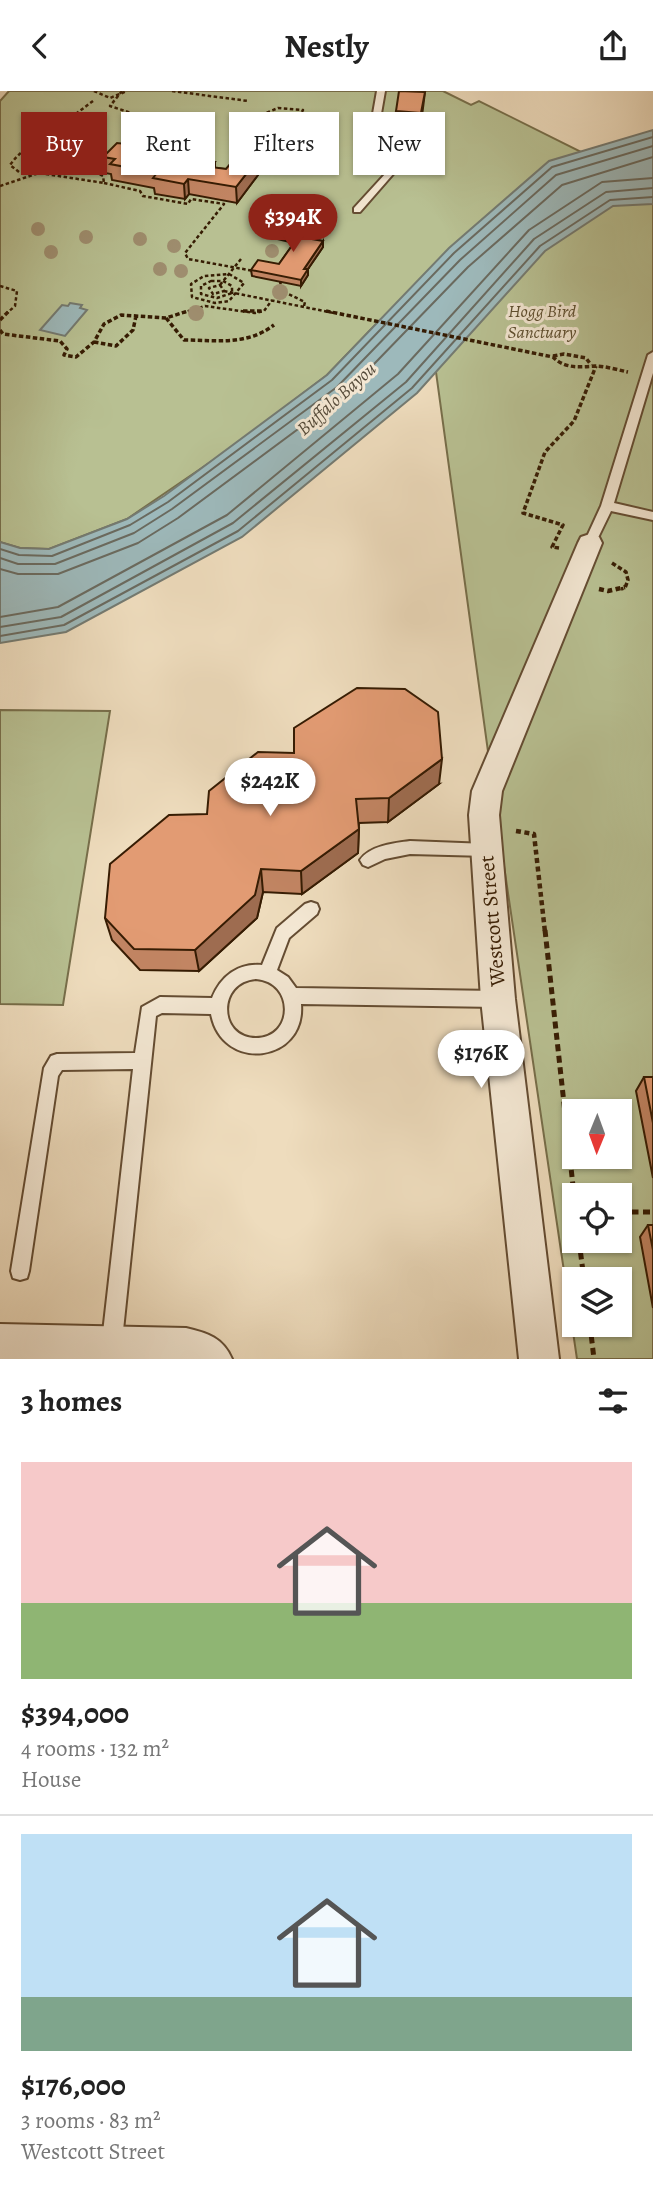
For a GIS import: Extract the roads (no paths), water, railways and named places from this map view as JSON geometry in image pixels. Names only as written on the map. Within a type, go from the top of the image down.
[{"type":"street","name":"Westcott Street","points":[[539,1359],[498,999],[484,815],[487,791],[586,551]]},
{"type":"street","points":[[0,1345],[111,1353],[186,1348],[201,1351],[212,1359]]},
{"type":"lane","points":[[357,210],[390,173],[375,125],[381,91]]},
{"type":"lane","points":[[586,551],[607,506],[653,355]]},
{"type":"lane","points":[[607,506],[653,516]]},
{"type":"lane","points":[[368,860],[381,852],[400,848],[487,850]]},
{"type":"lane","points":[[267,974],[283,933],[311,909]]},
{"type":"lane","points":[[267,974],[278,979],[292,996],[295,1007],[288,1028],[269,1043],[243,1044],[223,1030],[217,1006],[222,993],[241,977],[267,974]]},
{"type":"lane","points":[[292,996],[498,999]]},
{"type":"lane","points":[[111,1353],[148,1012],[160,1005],[217,1006]]},
{"type":"lane","points":[[20,1271],[50,1074],[57,1062],[142,1061]]},
{"type":"water","name":"Buffalo Bayou","points":[[653,130],[653,204],[613,206],[545,251],[417,393],[242,537],[66,632],[0,643],[0,542],[20,548],[49,549],[127,519],[164,496],[327,375],[449,248],[549,161]]},
{"type":"water","points":[[70,303],[82,305],[80,308],[87,310],[65,336],[40,330],[62,305],[68,306]]},
{"type":"park label","name":"Hogg Bird Sanctuary","points":[[542,322]]}]
